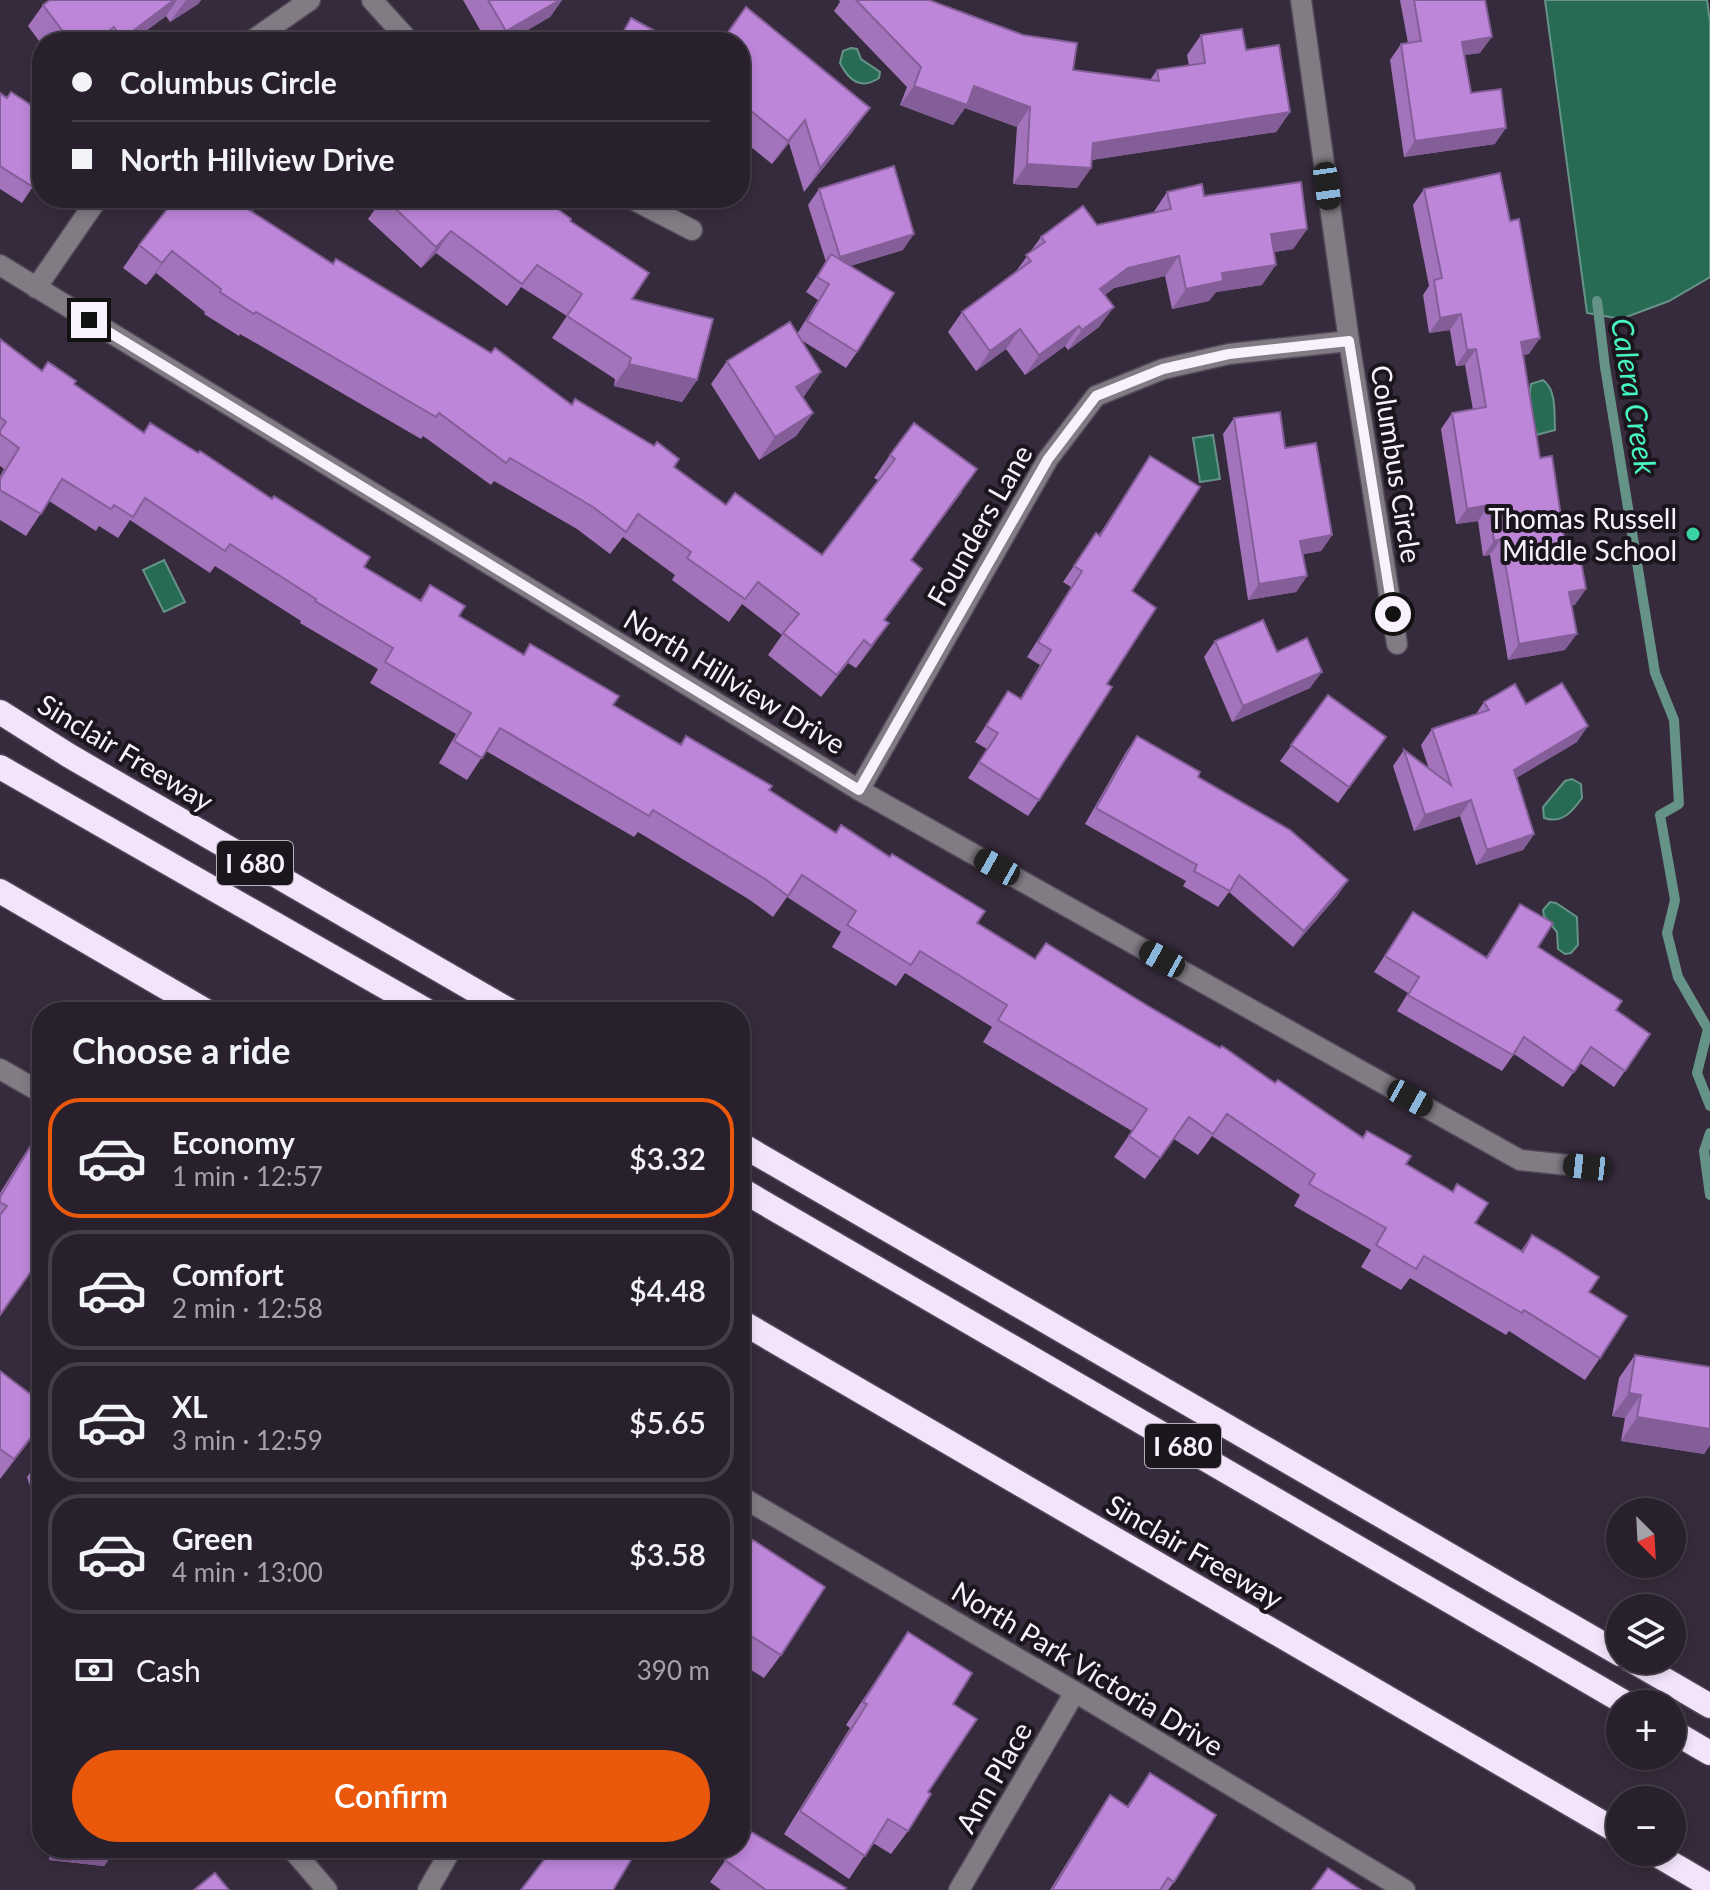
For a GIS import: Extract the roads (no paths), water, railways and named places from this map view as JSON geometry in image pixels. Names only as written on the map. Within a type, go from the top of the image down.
[{"type":"highway","name":"Sinclair Freeway","points":[[0,712],[68,755],[495,1002]]},
{"type":"highway","name":"I 680","points":[[0,767],[411,1002]]},
{"type":"highway","points":[[0,891],[191,1002]]},
{"type":"highway","name":"I 680","points":[[750,1150],[1606,1646]]},
{"type":"highway","name":"I 680","points":[[750,1195],[1606,1692]]},
{"type":"highway","name":"Sinclair Freeway","points":[[750,1327],[1606,1825]]},
{"type":"highway","points":[[1655,1674],[1710,1706]]},
{"type":"highway","points":[[1686,1739],[1710,1753]]},
{"type":"highway","points":[[1676,1866],[1710,1886]]},
{"type":"street","points":[[264,32],[310,0]]},
{"type":"street","points":[[372,0],[401,32]]},
{"type":"street","name":"Columbus Circle","points":[[1301,0],[1349,341],[1397,644]]},
{"type":"street","points":[[36,288],[91,208]]},
{"type":"street","points":[[649,208],[692,230]]},
{"type":"street","name":"North Hillview Drive","points":[[0,265],[859,790],[1520,1160],[1587,1167]]},
{"type":"street","name":"Founders Lane","points":[[859,790],[1048,459],[1096,396],[1163,369],[1229,354],[1349,341]]},
{"type":"street","points":[[0,1069],[32,1087]]},
{"type":"street","name":"North Park Victoria Drive","points":[[750,1502],[1405,1890]]},
{"type":"street","name":"Ann Place","points":[[959,1890],[1075,1692]]},
{"type":"street","points":[[300,1858],[327,1890]]},
{"type":"street","points":[[428,1890],[446,1858]]},
{"type":"waterway","name":"Calera Creek","points":[[1597,301],[1655,673],[1674,720],[1679,804],[1660,815],[1675,900],[1667,933],[1678,977],[1708,1029],[1697,1073],[1710,1106]]},
{"type":"waterway","name":"Calera Creek","points":[[1710,1133],[1704,1151],[1710,1195]]},
{"type":"place","name":"Thomas Russell Middle School","points":[[1693,534]]}]
